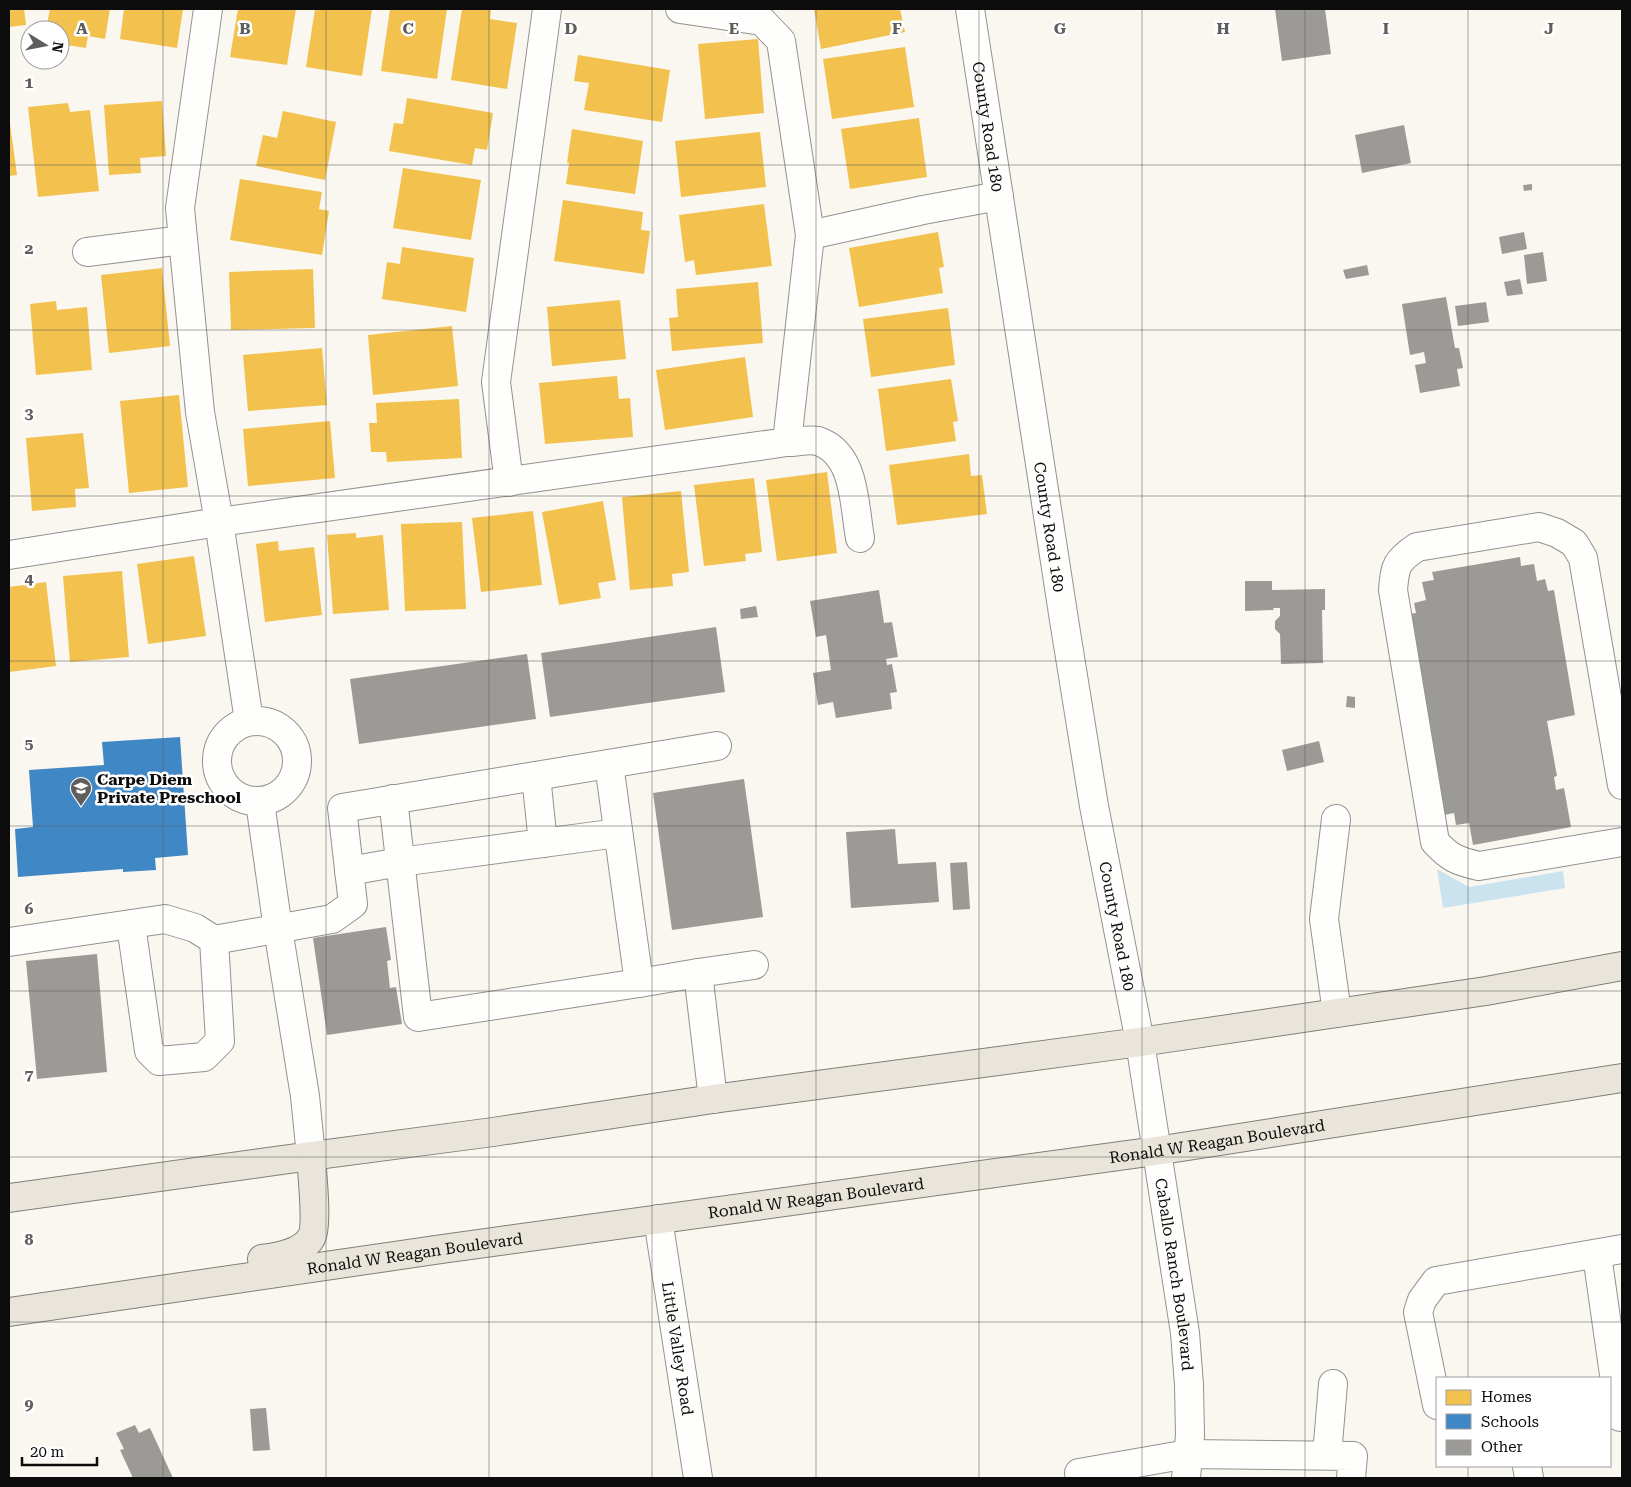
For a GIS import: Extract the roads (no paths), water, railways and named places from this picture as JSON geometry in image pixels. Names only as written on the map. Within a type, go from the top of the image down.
[{"type":"main road","points":[[9,1198],[493,1132],[713,1099],[1140,1042],[1486,991],[1622,966]]},
{"type":"main road","name":"Ronald W Reagan Boulevard","points":[[9,1312],[658,1219],[1156,1151],[1622,1078]]},
{"type":"main road","points":[[129,1294],[194,1268],[272,1258],[298,1250],[312,1238],[315,1226],[311,1156]]},
{"type":"street","points":[[208,9],[180,208],[200,412],[219,522],[249,721]]},
{"type":"street","points":[[509,482],[496,382],[547,9]]},
{"type":"street","points":[[680,9],[762,21],[781,41],[810,235],[787,442]]},
{"type":"street","name":"County Road 180","points":[[970,9],[1094,806],[1140,1042]]},
{"type":"street","points":[[810,235],[922,210],[999,196]]},
{"type":"street","points":[[86,252],[183,240]]},
{"type":"street","points":[[9,555],[219,522],[787,442],[816,441],[835,450],[850,474],[860,538]]},
{"type":"street","points":[[1622,785],[1583,558],[1574,543],[1557,533],[1539,527],[1418,547],[1404,556],[1394,570],[1393,590],[1435,842],[1447,855],[1462,862],[1479,866],[1622,842]]},
{"type":"street","points":[[262,720],[275,724],[286,732],[294,743],[297,756],[297,769],[292,781],[284,792],[260,802],[248,801],[236,796],[220,778],[217,766],[217,754],[221,742],[233,729],[249,721],[262,720]]},
{"type":"street","points":[[9,942],[165,919],[196,928],[214,940],[332,919],[353,904],[342,808],[717,746]]},
{"type":"street","points":[[609,764],[639,983]]},
{"type":"street","points":[[536,776],[543,843]]},
{"type":"street","points":[[393,800],[418,1017],[754,965]]},
{"type":"street","points":[[260,802],[304,1096],[311,1156]]},
{"type":"street","points":[[1336,819],[1324,919],[1337,1013]]},
{"type":"street","points":[[349,871],[400,862],[618,833]]},
{"type":"street","points":[[130,925],[149,1051],[159,1061],[204,1056],[220,1041],[214,940]]},
{"type":"street","points":[[698,973],[713,1099]]},
{"type":"street","name":"Caballo Ranch Boulevard","points":[[1140,1042],[1185,1333],[1190,1435],[1187,1466]]},
{"type":"street","name":"Little Valley Road","points":[[658,1219],[698,1478]]},
{"type":"street","points":[[1436,1400],[1418,1312],[1422,1300],[1436,1281],[1609,1252],[1617,1418]]},
{"type":"street","points":[[1327,1455],[1333,1384]]},
{"type":"street","points":[[1080,1478],[1079,1473],[1327,1455],[1353,1456],[1351,1478]]},
{"type":"water","points":[[1437,869],[1469,887],[1563,871],[1565,888],[1443,908]]},
{"type":"place","name":"Carpe Diem Private Preschool","points":[[81,807]]}]
